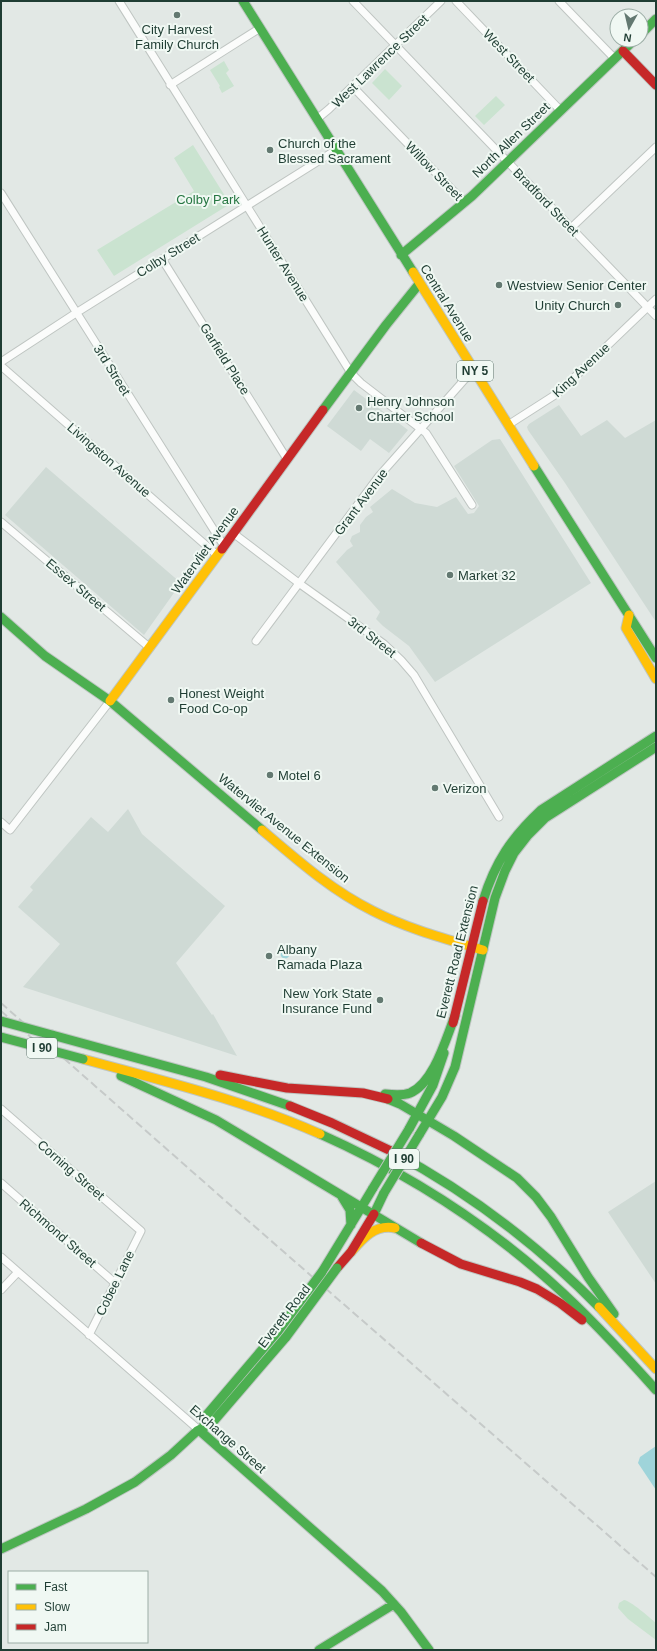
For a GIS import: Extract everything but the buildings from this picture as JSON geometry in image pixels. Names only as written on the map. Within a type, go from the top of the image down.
[{"type":"main road","name":"Central Avenue","points":[[243,1],[419,284],[656,658]]},
{"type":"main road","name":"North Allen Street","points":[[401,255],[465,203],[626,48]]},
{"type":"main road","points":[[623,51],[656,85]]},
{"type":"main road","name":"Watervliet Avenue","points":[[110,702],[351,373],[419,284]]},
{"type":"main road","points":[[629,616],[626,628],[656,679]]},
{"type":"main road","name":"Watervliet Avenue Extension","points":[[1,617],[45,656],[110,702],[293,856],[341,892],[372,911],[396,922],[482,950]]},
{"type":"main road","name":"Everett Road Extension","points":[[361,1208],[418,1114],[437,1074],[455,1016],[481,904],[488,882],[501,855],[513,837],[541,810],[656,736]]},
{"type":"main road","name":"Everett Road Extension","points":[[374,1214],[384,1194],[442,1097],[455,1067],[500,880],[520,844],[545,818],[656,747]]},
{"type":"main road","points":[[610,775],[621,773],[656,752]]},
{"type":"main road","points":[[108,1051],[286,1088],[403,1095],[415,1091],[425,1081],[431,1072],[455,1016]]},
{"type":"main road","name":"I 90","points":[[1,1021],[225,1083],[296,1108],[369,1139],[420,1167],[492,1214],[539,1252],[584,1292],[656,1369]]},
{"type":"main road","name":"I 90","points":[[1,1036],[198,1090],[267,1112],[337,1141],[412,1180],[483,1226],[530,1263],[596,1324],[656,1391]]},
{"type":"main road","points":[[82,1059],[199,1111],[361,1208],[460,1263],[520,1282],[547,1295],[581,1320],[656,1391]]},
{"type":"main road","points":[[352,1092],[384,1097],[400,1104],[428,1120],[517,1178],[536,1196],[551,1217],[592,1283],[647,1359]]},
{"type":"main road","points":[[341,1196],[350,1210],[351,1225]]},
{"type":"main road","name":"Everett Road","points":[[282,1334],[361,1208]]},
{"type":"main road","name":"Everett Road","points":[[1,1549],[122,1490],[167,1459],[201,1428],[212,1423],[282,1334],[351,1252],[374,1214]]},
{"type":"main road","points":[[351,1252],[364,1236],[375,1229],[388,1226],[405,1232]]},
{"type":"main road","name":"Exchange Street","points":[[201,1428],[377,1586],[394,1604],[429,1650]]},
{"type":"main road","points":[[319,1650],[394,1604]]},
{"type":"street","name":"Hunter Avenue","points":[[119,1],[351,373],[361,383],[427,434],[472,505]]},
{"type":"street","name":"Bradford Street","points":[[353,1],[656,316]]},
{"type":"street","name":"West Lawrence Street","points":[[317,119],[353,87],[441,1]]},
{"type":"street","name":"West Street","points":[[456,1],[561,111]]},
{"type":"street","points":[[559,1],[615,59]]},
{"type":"street","points":[[170,85],[260,28]]},
{"type":"street","name":"Willow Street","points":[[353,87],[465,203]]},
{"type":"street","points":[[571,228],[656,147]]},
{"type":"street","name":"Colby Street","points":[[1,362],[76,313],[336,150]]},
{"type":"street","name":"3rd Street","points":[[1,193],[224,546]]},
{"type":"street","name":"Garfield Place","points":[[162,259],[288,459]]},
{"type":"street","name":"King Avenue","points":[[508,425],[556,395],[656,299]]},
{"type":"street","name":"Livingston Avenue","points":[[1,366],[217,555]]},
{"type":"street","name":"Grant Avenue","points":[[256,641],[300,584],[379,476],[465,379],[475,372]]},
{"type":"street","name":"Essex Street","points":[[1,522],[150,648]]},
{"type":"street","name":"3rd Street","points":[[233,533],[300,584],[384,644],[401,660],[414,675],[499,816]]},
{"type":"street","name":"Watervliet Avenue","points":[[1,822],[10,830],[110,702]]},
{"type":"street","name":"Corning Street","points":[[2,1113],[141,1231]]},
{"type":"street","name":"Richmond Street","points":[[1,1183],[115,1283]]},
{"type":"street","name":"Cobee Lane","points":[[90,1335],[141,1231]]},
{"type":"street","name":"Exchange Street","points":[[1,1257],[90,1335],[201,1428]]},
{"type":"street","points":[[1,1290],[18,1272]]},
{"type":"shaded area","name":"Henry Johnson Charter School","points":[[354,390],[408,430],[389,453],[370,439],[361,451],[327,426]]},
{"type":"shaded area","points":[[559,405],[581,436],[607,420],[625,438],[656,420],[656,622],[565,483],[528,430],[527,427],[529,424]]},
{"type":"shaded area","points":[[500,439],[591,583],[435,682],[409,646],[376,619],[380,612],[336,562],[353,546],[350,541],[352,536],[360,532],[360,525],[366,517],[373,512],[370,507],[392,489],[415,503],[437,507],[456,497],[468,514],[474,513],[479,506],[454,466],[492,440]]},
{"type":"shaded area","points":[[46,467],[181,583],[144,635],[5,515]]},
{"type":"shaded area","points":[[128,809],[142,834],[225,906],[176,963],[212,1015],[213,1014],[237,1056],[23,987],[60,944],[18,907],[33,890],[30,887],[91,817],[108,832]]},
{"type":"shaded area","points":[[656,1181],[656,1284],[608,1212]]},
{"type":"green space","points":[[224,61],[229,70],[226,73],[234,86],[222,93],[219,87],[220,86],[210,70]]},
{"type":"green space","points":[[385,69],[402,86],[389,100],[372,83]]},
{"type":"green space","points":[[496,96],[505,105],[484,125],[475,116]]},
{"type":"green space","name":"Colby Park","points":[[193,145],[230,204],[114,276],[97,250],[194,191],[174,158]]},
{"type":"green space","points":[[624,1600],[635,1606],[656,1623],[656,1640],[628,1619],[618,1608],[619,1603]]},
{"type":"water","points":[[285,949],[290,954],[285,959],[280,954]]},
{"type":"water","points":[[656,1446],[656,1490],[638,1463],[640,1457]]},
{"type":"railway","points":[[1,1003],[656,1577]]},
{"type":"railway","points":[[1,1011],[50,1054]]},
{"type":"traffic: fast","points":[[243,1],[413,272]]},
{"type":"traffic: fast","points":[[649,26],[656,19]]},
{"type":"traffic: fast","points":[[401,255],[472,196],[626,48]]},
{"type":"traffic: fast","points":[[323,410],[386,325],[419,284]]},
{"type":"traffic: fast","points":[[534,466],[656,658]]},
{"type":"traffic: fast","points":[[1,617],[45,656],[110,701],[262,830]]},
{"type":"traffic: fast","points":[[483,901],[493,874],[513,840],[541,810],[656,736]]},
{"type":"traffic: fast","points":[[419,1135],[442,1097],[455,1067],[495,898],[505,871],[514,853],[528,835],[545,818],[656,747]]},
{"type":"traffic: fast","points":[[385,1094],[401,1095],[410,1093],[426,1080],[438,1059],[455,1016]]},
{"type":"traffic: fast","points":[[1,1021],[52,1035]]},
{"type":"traffic: fast","points":[[52,1035],[206,1077],[290,1106]]},
{"type":"traffic: fast","points":[[1,1037],[83,1059]]},
{"type":"traffic: fast","points":[[409,1129],[433,1085],[444,1053]]},
{"type":"traffic: fast","points":[[121,1076],[216,1120],[421,1243]]},
{"type":"traffic: fast","points":[[388,1099],[400,1104],[454,1136],[517,1178],[536,1197],[551,1217],[588,1277],[614,1314]]},
{"type":"traffic: fast","points":[[373,1188],[409,1129]]},
{"type":"traffic: fast","points":[[320,1134],[352,1149],[413,1182],[471,1219],[499,1239],[553,1284],[580,1309],[656,1390]]},
{"type":"traffic: fast","points":[[384,1193],[419,1135]]},
{"type":"traffic: fast","points":[[391,1151],[447,1184],[501,1221],[552,1262],[599,1307]]},
{"type":"traffic: fast","points":[[361,1208],[373,1188]]},
{"type":"traffic: fast","points":[[374,1214],[384,1193]]},
{"type":"traffic: fast","points":[[342,1197],[350,1210],[351,1225]]},
{"type":"traffic: fast","points":[[322,1272],[361,1208]]},
{"type":"traffic: fast","points":[[286,1337],[337,1268]]},
{"type":"traffic: fast","points":[[278,1331],[322,1272]]},
{"type":"traffic: fast","points":[[204,1425],[205,1417],[278,1331]]},
{"type":"traffic: fast","points":[[1,1549],[86,1509],[135,1482],[171,1455],[197,1431],[212,1423],[286,1337]]},
{"type":"traffic: fast","points":[[199,1430],[382,1591],[401,1612],[429,1650]]},
{"type":"traffic: fast","points":[[319,1650],[394,1604]]},
{"type":"traffic: slow","points":[[413,272],[534,466]]},
{"type":"traffic: slow","points":[[110,701],[222,549]]},
{"type":"traffic: slow","points":[[629,615],[626,628],[656,679]]},
{"type":"traffic: slow","points":[[262,830],[315,874],[358,903],[413,928],[483,950]]},
{"type":"traffic: slow","points":[[83,1059],[233,1101],[320,1134]]},
{"type":"traffic: slow","points":[[351,1252],[365,1237],[375,1230],[388,1227],[395,1228]]},
{"type":"traffic: slow","points":[[599,1307],[656,1369]]},
{"type":"traffic: jam","points":[[623,51],[656,85]]},
{"type":"traffic: jam","points":[[222,549],[323,410]]},
{"type":"traffic: jam","points":[[453,1023],[483,901]]},
{"type":"traffic: jam","points":[[220,1075],[287,1088],[363,1093],[388,1099]]},
{"type":"traffic: jam","points":[[290,1106],[332,1123],[391,1151]]},
{"type":"traffic: jam","points":[[337,1268],[351,1252],[374,1214]]},
{"type":"traffic: jam","points":[[421,1243],[461,1264],[520,1282],[537,1289],[560,1303],[582,1320]]},
{"type":"place","name":"City Harvest Family Church","points":[[177,15]]},
{"type":"place","name":"Church of the Blessed Sacrament","points":[[270,150]]},
{"type":"place","name":"Westview Senior Center","points":[[499,285]]},
{"type":"place","name":"Unity Church","points":[[618,305]]},
{"type":"place","name":"Henry Johnson Charter School","points":[[359,408]]},
{"type":"place","name":"Market 32","points":[[450,575]]},
{"type":"place","name":"Honest Weight Food Co-op","points":[[171,700]]},
{"type":"place","name":"Motel 6","points":[[270,775]]},
{"type":"place","name":"Verizon","points":[[435,788]]},
{"type":"place","name":"Albany Ramada Plaza","points":[[269,956]]},
{"type":"place","name":"New York State Insurance Fund","points":[[380,1000]]}]
